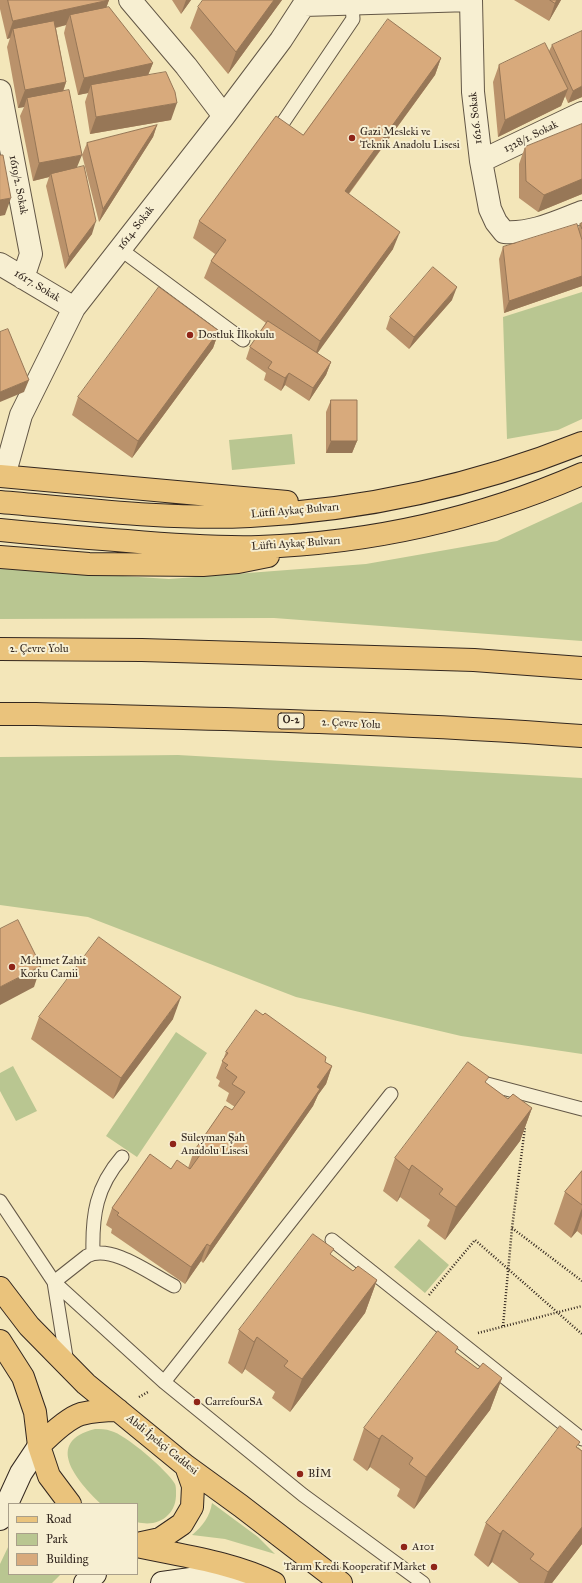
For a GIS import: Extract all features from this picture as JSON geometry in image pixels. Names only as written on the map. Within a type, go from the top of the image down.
[{"type":"main road","name":"Lütfi Aykaç Bulvarı","points":[[0,502],[125,513],[242,516],[312,511],[399,498],[462,482],[547,457],[582,443]]},
{"type":"main road","name":"Lüfti Aykaç Bulvarı","points":[[0,530],[175,545],[258,547],[314,544],[356,539],[422,526],[479,511],[549,488],[582,474]]},
{"type":"main road","points":[[2,476],[277,502],[368,503]]},
{"type":"main road","points":[[0,557],[89,564],[203,565],[238,562],[314,544]]},
{"type":"main road","name":"2. Çevre Yolu","points":[[0,649],[142,650],[474,660],[582,668]]},
{"type":"main road","name":"2. Çevre Yolu","points":[[0,714],[302,721],[582,736]]},
{"type":"main road","name":"Abdi İpekçi Caddesi","points":[[0,1288],[29,1326],[86,1384],[186,1466],[241,1506],[341,1583]]},
{"type":"main road","points":[[0,1340],[23,1378],[35,1412],[39,1446],[49,1476],[69,1503]]},
{"type":"main road","points":[[39,1446],[59,1428],[80,1414],[105,1410],[118,1410]]},
{"type":"main road","points":[[138,1545],[160,1539],[182,1524],[192,1507],[193,1486],[186,1466]]},
{"type":"main road","points":[[138,1545],[233,1567],[268,1580]]},
{"type":"street","points":[[130,0],[186,66],[224,116]]},
{"type":"street","points":[[306,3],[352,4],[471,0]]},
{"type":"street","name":"1626. Sokak","points":[[471,0],[473,92],[480,161],[490,210],[496,222],[504,232],[514,232],[538,229],[582,212]]},
{"type":"street","name":"1614. Sokak","points":[[2,476],[21,415],[74,308],[224,116],[281,40],[306,3]]},
{"type":"street","name":"1619/2. Sokak","points":[[0,91],[31,254],[23,278]]},
{"type":"street","name":"1328/1. Sokak","points":[[480,161],[582,113]]},
{"type":"street","name":"1617. Sokak","points":[[0,264],[74,308]]},
{"type":"street","points":[[0,422],[21,415]]},
{"type":"street","points":[[0,1519],[21,1473],[39,1446]]},
{"type":"street","points":[[84,1583],[94,1575]]},
{"type":"street","points":[[162,1583],[198,1578],[268,1580]]},
{"type":"lane","points":[[282,124],[352,20],[352,4]]},
{"type":"lane","points":[[120,249],[243,340]]},
{"type":"lane","points":[[464,1078],[582,1109]]},
{"type":"lane","points":[[164,1382],[391,1094]]},
{"type":"lane","points":[[93,1253],[92,1232],[96,1208],[106,1178],[122,1157]]},
{"type":"lane","points":[[0,1201],[54,1282],[164,1382],[303,1495],[423,1583]]},
{"type":"lane","points":[[332,1240],[582,1439]]},
{"type":"lane","points":[[54,1282],[93,1253],[120,1257],[174,1286]]},
{"type":"lane","points":[[54,1282],[67,1365]]},
{"type":"path","points":[[503,1326],[512,1228],[529,1094]]},
{"type":"path","points":[[512,1228],[582,1281]]},
{"type":"path","points":[[418,1308],[475,1240],[582,1334]]},
{"type":"path","points":[[456,1338],[582,1306]]},
{"type":"path","points":[[118,1410],[164,1382]]},
{"type":"green space","points":[[582,292],[582,419],[558,430],[507,439],[503,317]]},
{"type":"green space","points":[[292,434],[295,464],[232,470],[229,440]]},
{"type":"green space","points":[[582,502],[582,641],[274,618],[0,619],[0,568],[169,579],[366,564],[497,541]]},
{"type":"green space","points":[[178,755],[582,778],[582,1054],[461,1036],[296,997],[88,917],[0,905],[0,757]]},
{"type":"green space","points":[[176,1032],[207,1053],[137,1157],[106,1136]]},
{"type":"green space","points":[[13,1066],[37,1111],[16,1121],[0,1091],[0,1073]]},
{"type":"green space","points":[[419,1239],[449,1265],[425,1293],[394,1267]]},
{"type":"green space","points":[[95,1429],[109,1430],[126,1439],[146,1454],[171,1478],[176,1486],[175,1501],[170,1513],[165,1518],[152,1523],[138,1522],[138,1503],[100,1503],[75,1474],[70,1463],[68,1452],[71,1443],[79,1435]]},
{"type":"green space","points":[[212,1503],[258,1537],[275,1554],[225,1539],[192,1535],[210,1512]]},
{"type":"green space","points":[[8,1547],[8,1575],[60,1575],[52,1583],[0,1583],[0,1564]]},
{"type":"building","points":[[8,0],[109,0],[13,21]]},
{"type":"building","points":[[203,0],[274,0],[236,52],[198,7]]},
{"type":"building","points":[[550,0],[557,0],[555,3]]},
{"type":"building","points":[[109,7],[153,63],[84,78],[70,15]]},
{"type":"building","points":[[388,19],[441,58],[345,191],[400,232],[320,341],[211,261],[226,240],[199,221],[276,116],[303,135]]},
{"type":"building","points":[[54,21],[66,82],[25,90],[13,29]]},
{"type":"building","points":[[582,31],[582,86],[573,91],[552,45]]},
{"type":"building","points":[[545,43],[568,89],[505,120],[499,65]]},
{"type":"building","points":[[166,72],[175,92],[177,103],[96,117],[91,85]]},
{"type":"building","points":[[69,90],[82,155],[39,163],[27,98]]},
{"type":"building","points":[[582,124],[582,179],[544,195],[526,181],[525,147]]},
{"type":"building","points":[[157,125],[103,209],[87,143]]},
{"type":"building","points":[[0,155],[3,155],[11,198],[0,200]]},
{"type":"building","points":[[84,166],[96,221],[69,257],[51,174]]},
{"type":"building","points":[[577,224],[582,240],[582,276],[509,301],[503,247]]},
{"type":"building","points":[[433,267],[457,287],[414,337],[390,317]]},
{"type":"building","points":[[159,287],[219,331],[138,441],[78,397]]},
{"type":"building","points":[[268,321],[331,362],[313,388],[289,373],[285,378],[268,368],[272,362],[250,347]]},
{"type":"building","points":[[8,329],[29,380],[0,392],[0,332]]},
{"type":"building","points":[[331,400],[357,400],[357,441],[331,441]]},
{"type":"building","points":[[18,920],[41,966],[0,987],[0,929]]},
{"type":"building","points":[[99,937],[181,997],[121,1078],[39,1017]]},
{"type":"building","points":[[256,1010],[263,1015],[265,1013],[326,1057],[325,1062],[332,1066],[317,1087],[320,1089],[210,1246],[207,1244],[191,1267],[117,1215],[119,1213],[112,1208],[150,1154],[171,1169],[177,1160],[190,1169],[200,1155],[194,1151],[225,1106],[232,1110],[245,1092],[232,1084],[237,1077],[225,1068],[228,1065],[222,1061],[228,1053],[226,1052]]},
{"type":"building","points":[[468,1062],[489,1077],[485,1082],[508,1099],[513,1094],[532,1108],[456,1207],[439,1194],[443,1189],[412,1165],[409,1170],[395,1158]]},
{"type":"building","points":[[582,1171],[582,1205],[565,1192]]},
{"type":"building","points":[[313,1234],[334,1249],[330,1254],[353,1271],[358,1266],[377,1280],[302,1379],[284,1366],[288,1361],[257,1337],[254,1342],[239,1330]]},
{"type":"building","points":[[438,1331],[458,1347],[455,1352],[478,1369],[483,1363],[502,1378],[426,1477],[409,1464],[413,1458],[382,1435],[379,1439],[364,1428]]},
{"type":"building","points":[[560,1426],[580,1442],[576,1447],[582,1451],[582,1527],[548,1572],[530,1559],[534,1554],[503,1530],[500,1534],[486,1523]]},
{"type":"place","name":"Gazi Mesleki ve Teknik Anadolu Lisesi","points":[[352,138]]},
{"type":"place","name":"Dostluk İlkokulu","points":[[190,335]]},
{"type":"place","name":"Mehmet Zahit Korku Camii","points":[[12,967]]},
{"type":"place","name":"Süleyman Şah Anadolu Lisesi","points":[[173,1144]]},
{"type":"place","name":"CarrefourSA","points":[[197,1402]]},
{"type":"place","name":"BİM","points":[[300,1474]]},
{"type":"place","name":"A101","points":[[404,1547]]},
{"type":"place","name":"Tarım Kredi Kooperatif Market","points":[[434,1567]]}]
